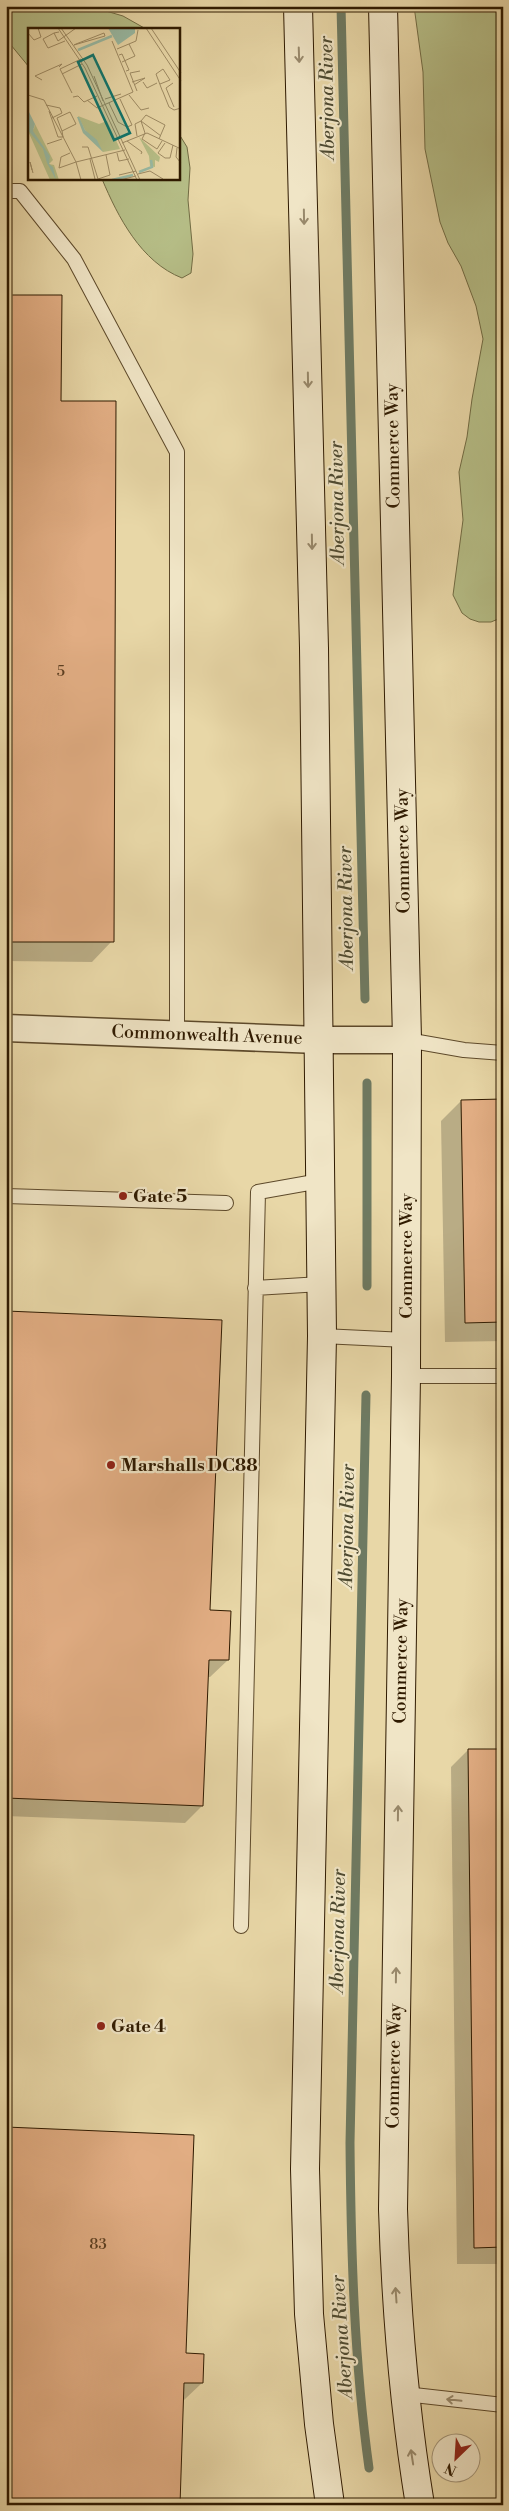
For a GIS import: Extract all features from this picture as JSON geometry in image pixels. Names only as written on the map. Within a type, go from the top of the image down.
[{"type":"street","points":[[298,6],[314,648],[322,1336],[305,2169],[309,2314],[330,2505]]},
{"type":"street","name":"Commerce Way","points":[[383,6],[407,1040],[406,1376],[393,2209],[395,2275],[404,2394],[420,2505]]},
{"type":"street","name":"Commonwealth Avenue","points":[[6,1028],[318,1040],[407,1040]]},
{"type":"lane","points":[[6,191],[20,191],[74,259],[178,452],[177,1034]]},
{"type":"lane","points":[[407,1040],[464,1050],[503,1053]]},
{"type":"lane","points":[[241,1926],[258,1192],[320,1181]]},
{"type":"lane","points":[[6,1196],[226,1204]]},
{"type":"lane","points":[[255,1288],[321,1284]]},
{"type":"lane","points":[[322,1336],[406,1340]]},
{"type":"lane","points":[[406,1376],[503,1376]]},
{"type":"lane","points":[[404,2394],[503,2405]]},
{"type":"green space","points":[[6,6],[89,6],[123,16],[144,28],[28,28],[28,66],[6,39]]},
{"type":"green space","points":[[414,6],[503,6],[503,617],[491,622],[479,622],[470,619],[462,613],[453,595],[463,520],[459,472],[467,437],[483,339],[476,306],[461,266],[448,243],[440,222],[425,149],[423,72]]},
{"type":"green space","points":[[180,136],[187,147],[190,168],[188,200],[193,254],[191,273],[182,278],[167,271],[154,261],[133,237],[115,208],[102,180],[180,180]]},
{"type":"building","points":[[6,295],[62,295],[61,401],[116,401],[114,942],[6,942]]},
{"type":"building","points":[[503,1099],[503,1322],[465,1323],[461,1100]]},
{"type":"building","name":"Marshalls DC88","points":[[6,1311],[222,1320],[210,1610],[231,1611],[229,1660],[209,1660],[203,1806],[6,1798]]},
{"type":"building","points":[[468,1749],[503,1749],[503,2247],[474,2248]]},
{"type":"building","points":[[6,2127],[194,2135],[186,2353],[204,2354],[203,2383],[184,2383],[180,2505],[6,2505]]},
{"type":"waterway","name":"Aberjona River","points":[[341,6],[365,999]]},
{"type":"waterway","name":"Aberjona River","points":[[367,1083],[367,1286]]},
{"type":"waterway","name":"Aberjona River","points":[[366,1395],[350,2143],[354,2306],[369,2468]]},
{"type":"place","name":"Gate 5","points":[[123,1196]]},
{"type":"place","name":"Marshalls DC88","points":[[111,1465]]},
{"type":"place","name":"Gate 4","points":[[101,2026]]}]
